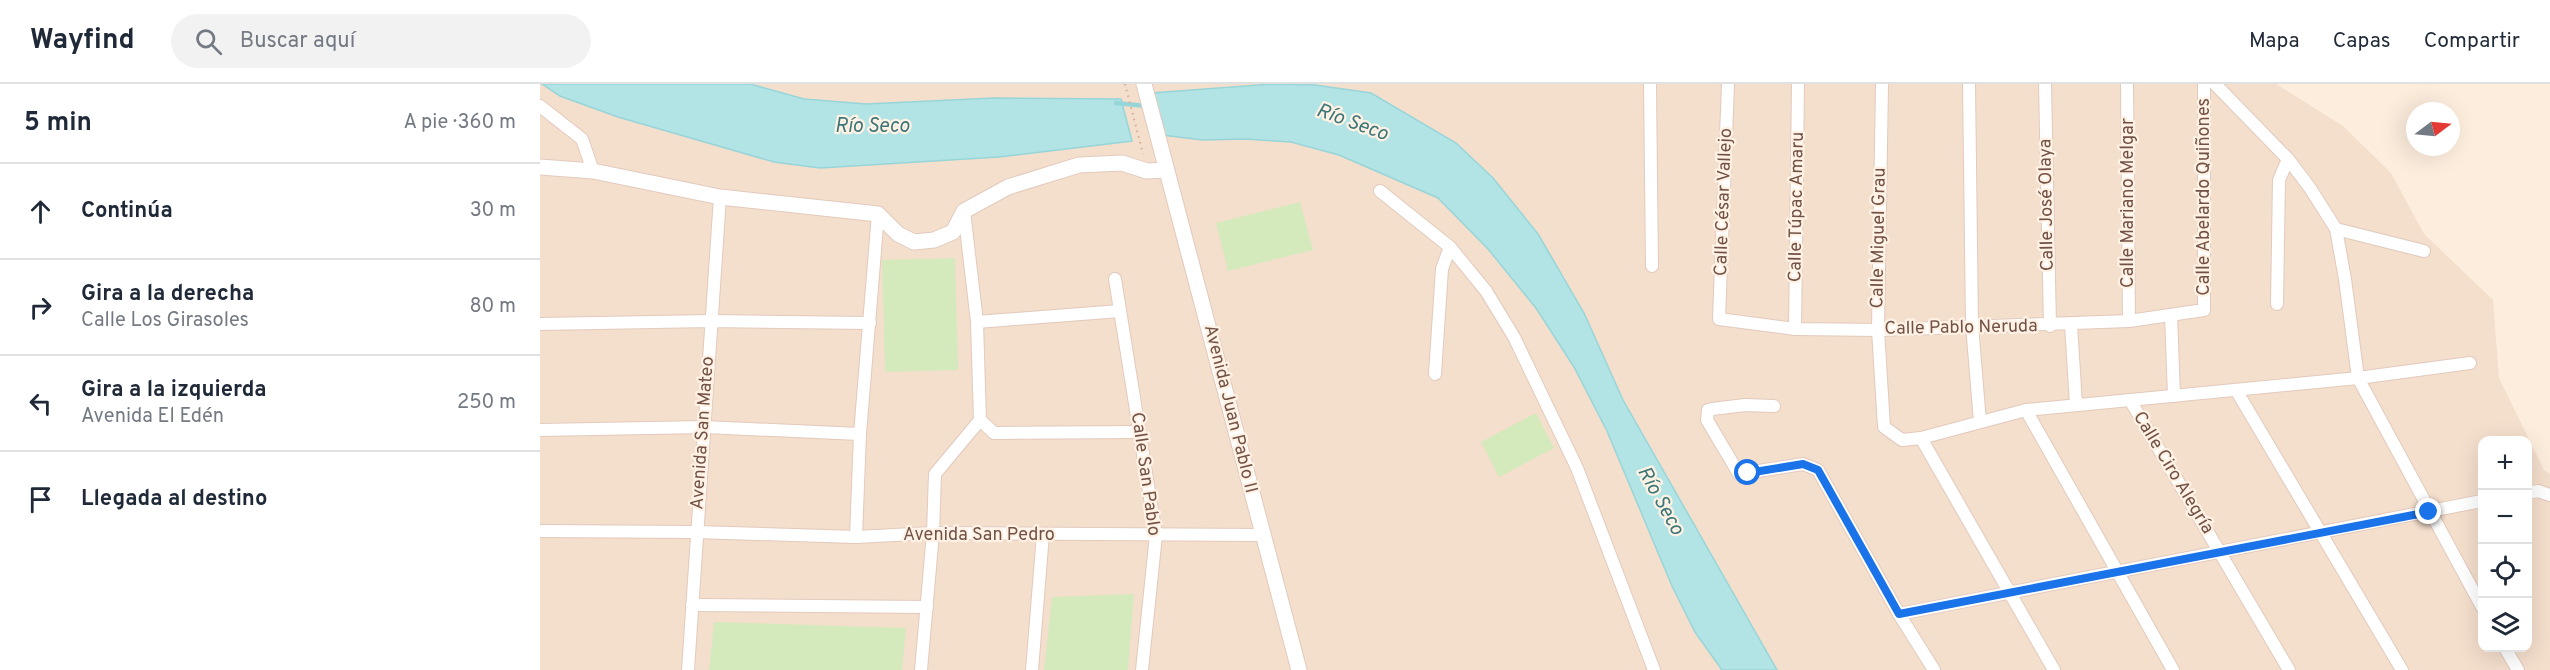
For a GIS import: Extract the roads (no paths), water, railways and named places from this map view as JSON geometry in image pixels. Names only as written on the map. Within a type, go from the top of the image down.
[{"type":"street","name":"Avenida Juan Pablo II","points":[[1144,84],[1299,670]]},
{"type":"street","points":[[1650,84],[1652,266]]},
{"type":"street","name":"Calle César Vallejo","points":[[1719,320],[1728,84]]},
{"type":"street","name":"Calle Túpac Amaru","points":[[1795,329],[1798,84]]},
{"type":"street","name":"Calle Miguel Grau","points":[[1882,84],[1878,330],[1884,427],[1902,440],[1921,438]]},
{"type":"street","points":[[1969,84],[1972,325],[1980,423]]},
{"type":"street","name":"Calle José Olaya","points":[[2045,84],[2050,326]]},
{"type":"street","name":"Calle Mariano Melgar","points":[[2127,84],[2128,321]]},
{"type":"street","name":"Calle Abelardo Quiñones","points":[[2204,84],[2204,310]]},
{"type":"street","points":[[2215,84],[2288,159],[2336,229],[2358,378],[2478,600]]},
{"type":"street","points":[[540,106],[582,139],[593,171]]},
{"type":"street","points":[[2277,304],[2279,180],[2288,159]]},
{"type":"street","points":[[540,167],[593,171],[720,197],[878,214],[898,234],[914,242],[934,240],[953,232],[964,211],[1008,187],[1079,165],[1122,163],[1147,171],[1166,170]]},
{"type":"street","points":[[1380,191],[1450,247],[1486,291],[1519,347],[1577,468],[1654,670]]},
{"type":"street","name":"Avenida San Mateo","points":[[688,670],[720,197]]},
{"type":"street","points":[[921,670],[933,533],[935,474],[980,420],[977,322],[964,211]]},
{"type":"street","points":[[856,537],[860,434],[878,214]]},
{"type":"street","points":[[2336,229],[2424,251]]},
{"type":"street","points":[[1435,374],[1442,269],[1450,247]]},
{"type":"street","name":"Calle San Pablo","points":[[1115,279],[1156,535],[1142,670]]},
{"type":"street","name":"Calle Pablo Neruda","points":[[1719,320],[1795,329],[1878,330],[1972,325],[2050,326],[2128,321],[2204,310]]},
{"type":"street","points":[[977,322],[1120,311]]},
{"type":"street","points":[[2170,315],[2174,396]]},
{"type":"street","points":[[540,324],[711,321],[870,323]]},
{"type":"street","points":[[2071,324],[2076,405]]},
{"type":"street","points":[[2054,670],[1921,438],[2026,410],[2358,378],[2470,363]]},
{"type":"street","points":[[2236,390],[2402,670]]},
{"type":"street","name":"Calle Ciro Alegría","points":[[2130,400],[2289,670]]},
{"type":"street","points":[[1774,406],[1744,405],[1712,409],[1708,410],[1707,420],[1739,474],[1803,464],[1818,470],[1899,614],[1934,670]]},
{"type":"street","points":[[2026,410],[2173,670]]},
{"type":"street","points":[[980,420],[994,434],[1140,432]]},
{"type":"street","points":[[540,430],[704,426],[860,434]]},
{"type":"street","points":[[2532,492],[2538,490],[2550,495]]},
{"type":"street","points":[[1899,614],[2478,502]]},
{"type":"street","name":"Avenida San Pedro","points":[[540,531],[696,532],[856,537],[933,533],[1262,535]]},
{"type":"street","points":[[1032,670],[1043,534]]},
{"type":"street","points":[[692,605],[927,607]]},
{"type":"street","points":[[2507,652],[2518,670]]},
{"type":"water","points":[[542,84],[750,84],[804,99],[866,104],[994,98],[1121,99],[1132,141],[999,157],[820,168],[774,162],[618,117],[560,96]]},
{"type":"water","points":[[1273,84],[1315,85],[1371,93],[1456,143],[1493,178],[1538,234],[1584,313],[1623,400],[1777,670],[1722,670],[1695,632],[1672,586],[1607,431],[1574,367],[1536,308],[1488,249],[1438,198],[1339,155],[1291,142],[1244,139],[1203,140],[1162,135],[1152,93]]},
{"type":"waterway","name":"Río Seco","points":[[1116,103],[1146,106]]}]
